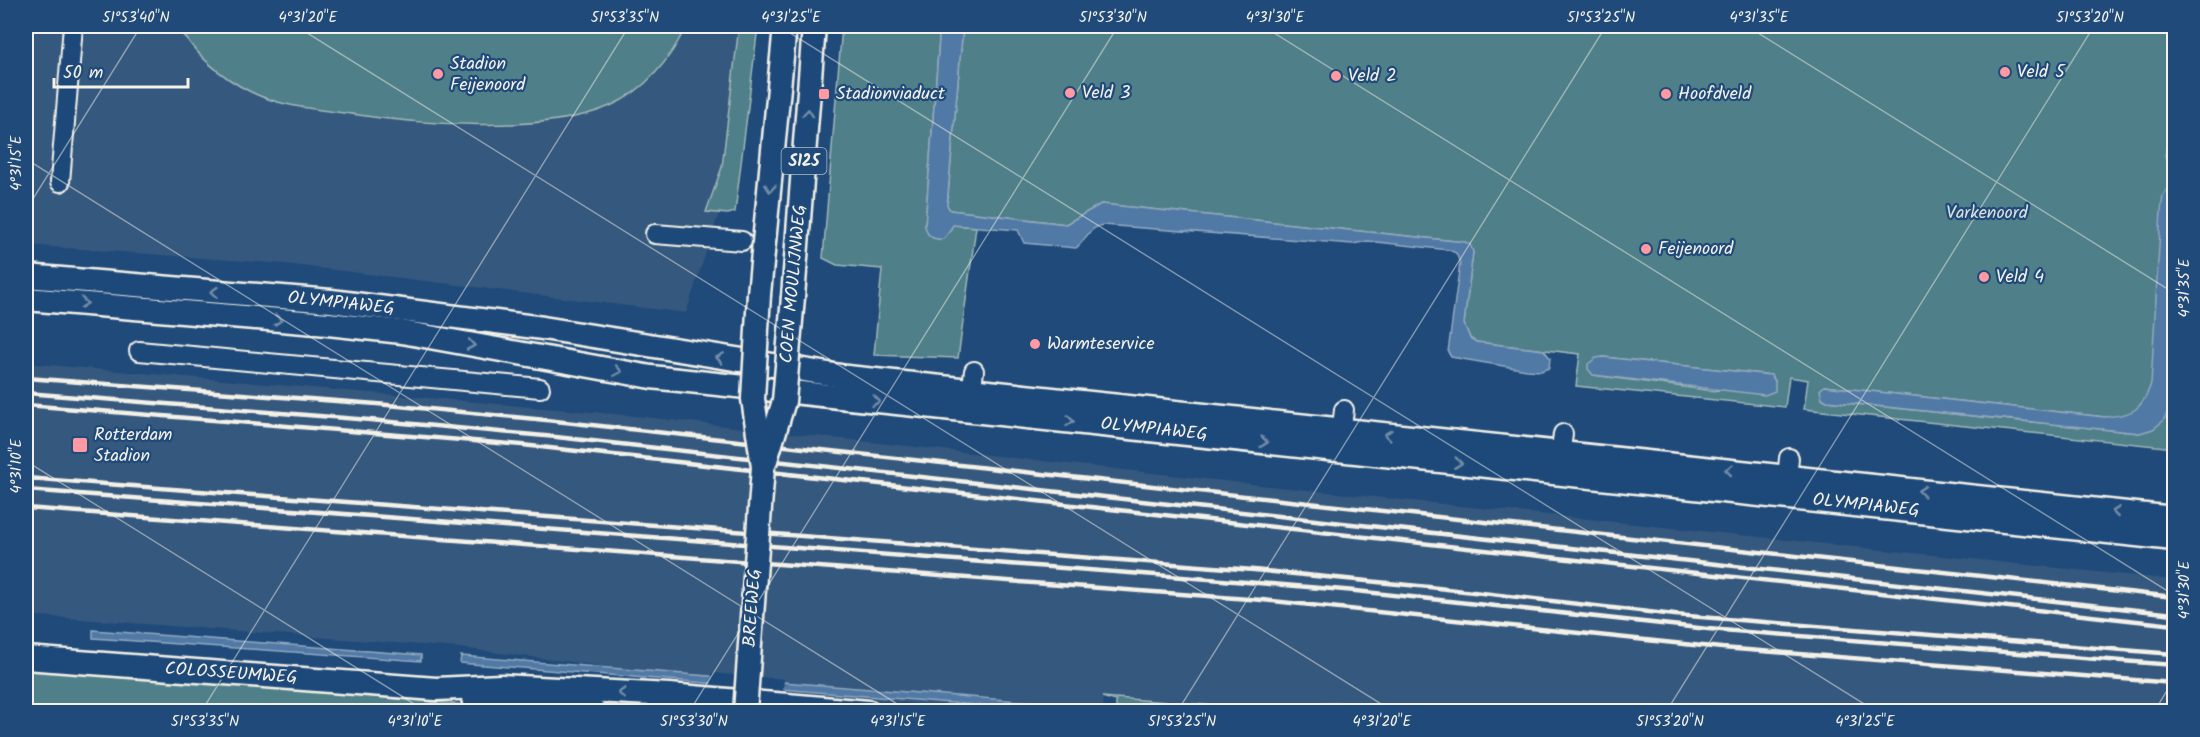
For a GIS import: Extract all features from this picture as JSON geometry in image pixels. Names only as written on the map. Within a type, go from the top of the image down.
[{"type":"main road","name":"COEN MOULIJNWEG","points":[[760,505],[763,467],[753,399],[759,294],[785,26]]},
{"type":"main road","name":"COEN MOULIJNWEG","points":[[763,467],[784,401],[814,26]]},
{"type":"main road","name":"OLYMPIAWEG","points":[[26,276],[331,301],[543,328],[819,374],[2175,518]]},
{"type":"main road","name":"OLYMPIAWEG","points":[[26,299],[402,332],[651,377],[971,390]]},
{"type":"main road","points":[[328,324],[331,301]]},
{"type":"main road","points":[[651,377],[655,347]]},
{"type":"main road","name":"OLYMPIAWEG","points":[[1787,477],[2175,539]]},
{"type":"main road","name":"BREEWEG","points":[[745,711],[760,505]]},
{"type":"main road","name":"COLOSSEUMWEG","points":[[26,658],[436,689],[501,686],[669,695],[869,711]]},
{"type":"main road","name":"COLOSSEUMWEG","points":[[436,689],[465,697],[498,702],[595,711]]},
{"type":"street","points":[[60,183],[73,26]]},
{"type":"street","points":[[655,234],[742,242]]},
{"type":"street","points":[[139,351],[540,388]]},
{"type":"shaded area","points":[[26,26],[748,26],[724,198],[686,313],[285,264],[26,245]]},
{"type":"shaded area","points":[[940,26],[963,26],[947,205],[950,210],[1066,224],[1101,204],[1465,242],[1470,244],[1473,252],[1464,324],[1470,338],[1476,342],[1544,350],[1550,358],[1549,368],[1541,371],[1527,370],[1451,357],[1448,352],[1460,263],[1456,253],[1449,250],[1368,241],[1353,244],[1103,225],[1091,231],[1076,248],[1024,243],[1018,230],[953,225],[943,239],[933,238],[925,226]]},
{"type":"shaded area","points":[[2174,94],[2174,166],[2170,165],[2165,156]]},
{"type":"shaded area","points":[[2167,190],[2172,191],[2174,196],[2174,375],[2169,410],[2163,421],[2153,429],[2140,433],[1827,401],[1822,398],[1820,390],[1824,386],[2105,417],[2123,415],[2135,410],[2144,400],[2151,384],[2161,211],[2163,195]]},
{"type":"shaded area","points":[[1596,358],[1771,375],[1775,381],[1775,391],[1765,395],[1593,375],[1588,369],[1588,364]]},
{"type":"shaded area","points":[[26,363],[626,415],[1298,489],[2174,580],[2174,711],[1446,712],[1349,703],[1219,706],[1103,697],[1104,711],[987,712],[460,648],[26,615]]},
{"type":"shaded area","points":[[93,630],[421,655],[421,661],[93,638]]},
{"type":"shaded area","points":[[461,656],[1082,706],[1081,711],[1049,711],[460,663]]},
{"type":"green space","name":"Stadion Feijenoord","points":[[178,26],[686,26],[665,62],[645,83],[623,100],[583,115],[551,121],[479,125],[406,121],[273,101],[251,92],[219,72],[192,46]]},
{"type":"green space","points":[[739,26],[758,26],[735,212],[728,214],[706,212],[722,167]]},
{"type":"green space","points":[[842,26],[940,26],[925,226],[950,231],[952,225],[976,227],[958,358],[874,355],[882,269],[837,265],[823,258]]},
{"type":"green space","name":"Varkenoord","points":[[963,26],[2174,26],[2174,448],[1804,409],[1808,380],[1789,377],[1785,407],[1576,386],[1580,354],[1476,342],[1470,338],[1464,324],[1473,252],[1465,242],[1101,204],[1066,224],[950,210],[947,206]],"holes":[[[1603,357],[1771,375],[1775,381],[1714,391],[1593,375],[1589,365]],[[1824,386],[2105,417],[2140,433],[1827,401],[1822,398]]]},
{"type":"green space","points":[[26,669],[249,686],[536,711],[26,711]]},
{"type":"green space","points":[[1102,697],[1219,706],[1349,703],[1446,711],[1122,710],[1116,712],[1116,701]]},
{"type":"pier","points":[[712,673],[784,679],[783,692],[711,686]]},
{"type":"railway","points":[[26,378],[377,404],[546,420],[2174,597]]},
{"type":"railway","points":[[26,393],[556,437],[2174,614]]},
{"type":"railway","points":[[26,405],[522,445],[2174,625]]},
{"type":"railway","points":[[26,478],[1254,570],[1675,615],[2174,654]]},
{"type":"railway","points":[[26,490],[1222,580],[1356,591],[1708,629],[2174,665]]},
{"type":"railway","points":[[26,508],[1262,600],[1722,648],[2174,683]]},
{"type":"place","name":"Veld 5","points":[[2005,72]]},
{"type":"place","name":"Stadion Feijenoord","points":[[438,74]]},
{"type":"place","name":"Veld 2","points":[[1336,76]]},
{"type":"place","name":"Veld 3","points":[[1070,93]]},
{"type":"place","name":"Stadionviaduct","points":[[824,94]]},
{"type":"place","name":"Hoofdveld","points":[[1666,94]]},
{"type":"place","name":"Feijenoord","points":[[1646,249]]},
{"type":"place","name":"Veld 4","points":[[1984,277]]},
{"type":"place","name":"Warmteservice","points":[[1035,344]]},
{"type":"place","name":"Rotterdam Stadion","points":[[80,445]]}]
